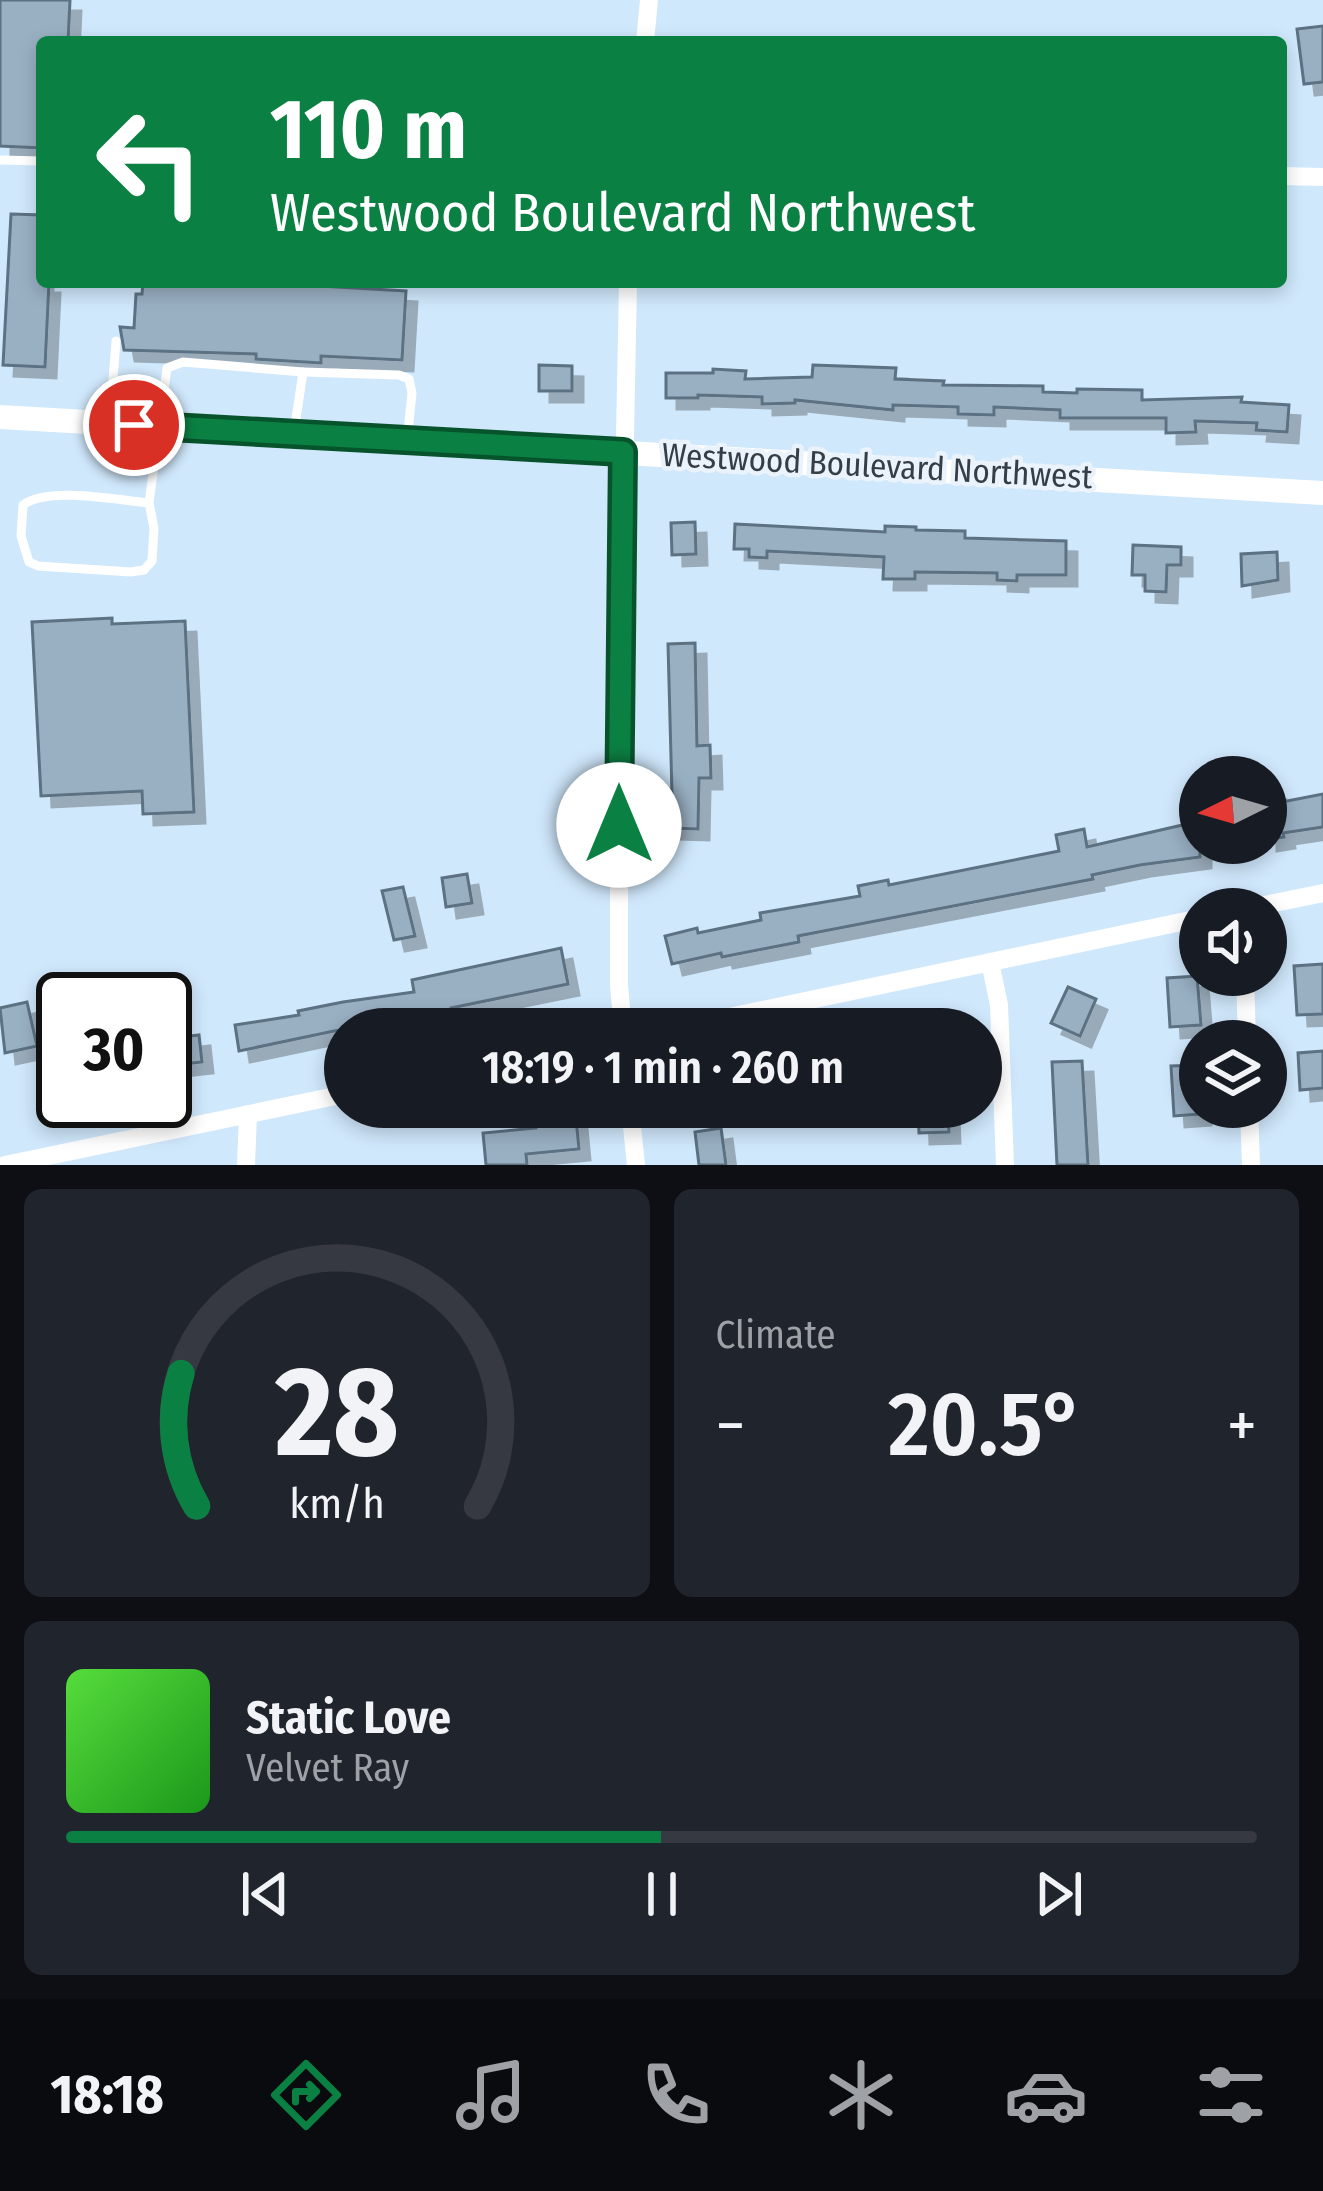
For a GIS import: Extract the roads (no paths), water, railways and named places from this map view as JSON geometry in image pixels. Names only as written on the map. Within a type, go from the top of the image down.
[{"type":"street","points":[[646,36],[649,0]]},
{"type":"street","points":[[1287,176],[1323,177]]},
{"type":"street","points":[[622,1008],[628,288]]},
{"type":"street","name":"Westwood Boulevard Northwest","points":[[0,417],[1323,494]]},
{"type":"street","points":[[1287,900],[1323,892]]},
{"type":"street","points":[[772,1008],[1179,922]]},
{"type":"street","points":[[990,962],[999,1005],[1005,1165]]},
{"type":"street","points":[[5,1165],[324,1098]]},
{"type":"street","points":[[246,1165],[248,1114]]},
{"type":"street","points":[[632,1128],[636,1165]]},
{"type":"street","points":[[1250,1128],[1251,1165]]},
{"type":"lane","points":[[0,160],[36,161]]},
{"type":"lane","points":[[109,424],[116,341]]},
{"type":"lane","points":[[149,503],[55,495],[30,500],[23,505],[21,536],[29,562],[144,570],[152,561],[154,528],[149,503],[167,368],[182,362],[399,376],[409,380],[412,394],[406,441]]},
{"type":"lane","points":[[294,434],[303,372]]}]
